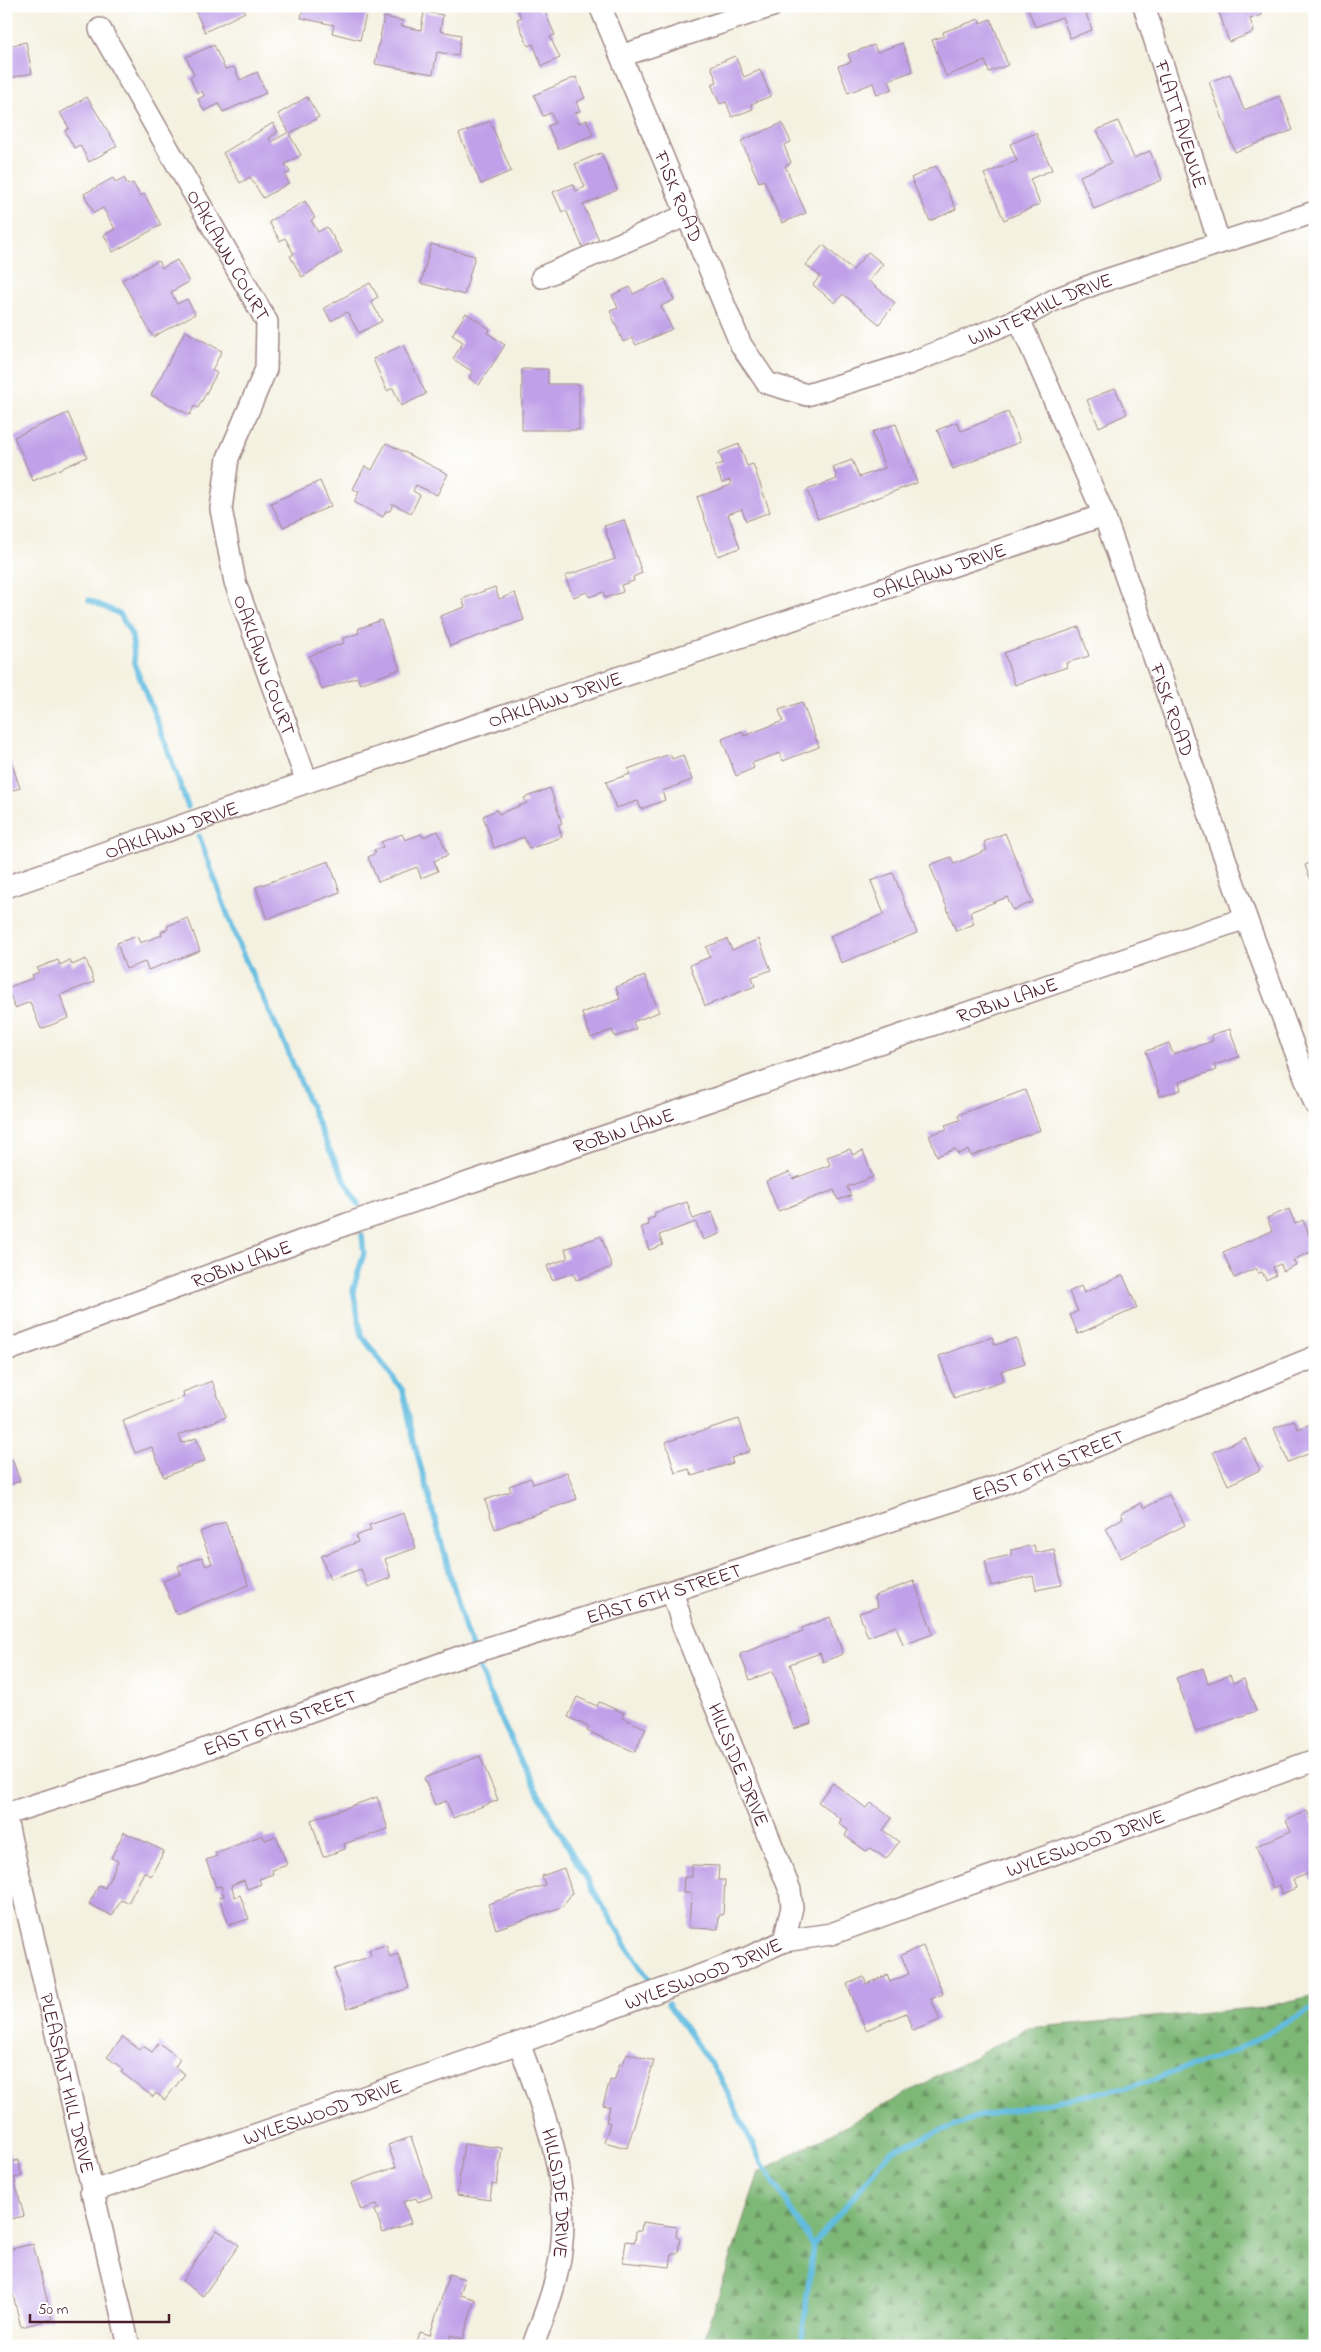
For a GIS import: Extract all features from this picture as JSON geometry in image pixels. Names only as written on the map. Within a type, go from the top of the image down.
[{"type":"street","name":"FISK ROAD","points":[[600,6],[741,345],[767,383]]},
{"type":"street","points":[[620,56],[772,6]]},
{"type":"street","name":"FLATT AVENUE","points":[[1144,6],[1218,242]]},
{"type":"street","name":"OAKLAWN COURT","points":[[100,29],[267,322],[266,369],[228,458],[221,509],[235,582],[307,782]]},
{"type":"street","name":"WINTERHILL DRIVE","points":[[767,383],[807,395],[908,364],[1019,319],[1056,299],[1218,242],[1315,212]]},
{"type":"street","points":[[542,277],[687,214]]},
{"type":"street","name":"FISK ROAD","points":[[1019,319],[1104,515],[1246,918],[1315,1104]]},
{"type":"street","name":"OAKLAWN DRIVE","points":[[6,887],[307,782],[1104,515]]},
{"type":"street","name":"ROBIN LANE","points":[[6,1351],[347,1224],[1246,918]]},
{"type":"street","name":"EAST 6TH STREET","points":[[6,1814],[167,1763],[462,1656],[672,1591],[995,1487],[1315,1356]]},
{"type":"street","name":"HILLSIDE DRIVE","points":[[672,1591],[683,1626],[790,1890],[792,1907],[784,1941]]},
{"type":"street","name":"WYLESWOOD DRIVE","points":[[92,2192],[520,2043],[747,1958],[784,1941],[832,1934],[1315,1760]]},
{"type":"street","name":"PLEASANT HILL DRIVE","points":[[6,1820],[129,2346]]},
{"type":"street","name":"HILLSIDE DRIVE","points":[[520,2043],[542,2107],[556,2157],[560,2175],[563,2220],[558,2273],[533,2346]]},
{"type":"green space","points":[[1315,1995],[1315,2346],[702,2346],[759,2172],[1028,2028],[1265,2007]]},
{"type":"building","points":[[193,6],[242,6],[245,12],[205,32]]},
{"type":"building","points":[[304,6],[368,6],[360,40],[332,33],[334,25],[301,18]]},
{"type":"building","points":[[516,6],[538,6],[540,11],[544,10],[555,35],[550,37],[560,58],[542,66],[533,44],[528,46],[517,19],[521,18]]},
{"type":"building","points":[[1027,6],[1097,6],[1085,11],[1092,30],[1070,38],[1062,17],[1035,27]]},
{"type":"building","points":[[1217,6],[1259,6],[1262,15],[1250,19],[1254,32],[1229,42]]},
{"type":"building","points":[[424,12],[443,15],[440,31],[461,35],[458,56],[437,52],[433,74],[375,64],[384,17],[404,21],[401,26],[421,30]]},
{"type":"building","points":[[979,19],[980,23],[991,19],[1008,65],[989,72],[985,61],[946,76],[932,40],[944,36],[943,32]]},
{"type":"building","points":[[6,38],[9,46],[26,42],[32,73],[6,79]]},
{"type":"building","points":[[902,43],[913,71],[889,80],[892,89],[877,95],[873,83],[848,93],[838,66],[851,62],[848,54],[874,45],[877,52]]},
{"type":"building","points":[[214,45],[225,69],[234,67],[240,80],[257,72],[266,93],[223,112],[219,104],[204,111],[198,99],[204,96],[202,91],[197,93],[190,77],[194,75],[186,57]]},
{"type":"building","points":[[735,56],[744,77],[760,70],[771,96],[751,104],[753,109],[732,117],[726,102],[720,104],[711,84],[717,82],[711,66]]},
{"type":"building","points":[[1230,74],[1244,110],[1280,96],[1293,130],[1235,152],[1209,82]]},
{"type":"building","points":[[576,77],[585,98],[576,102],[580,111],[575,113],[579,123],[587,120],[593,135],[558,149],[548,126],[555,123],[551,113],[543,116],[534,95]]},
{"type":"building","points":[[87,97],[117,146],[89,162],[80,145],[74,148],[65,131],[69,128],[60,113]]},
{"type":"building","points":[[307,97],[319,117],[289,134],[301,155],[285,164],[290,172],[285,175],[289,183],[263,198],[250,177],[240,183],[223,153],[273,123],[278,132],[269,138],[271,142],[289,132],[278,114]]},
{"type":"building","points":[[490,121],[511,171],[481,184],[459,134]]},
{"type":"building","points":[[1118,121],[1134,158],[1150,151],[1162,180],[1094,209],[1080,176],[1111,163],[1097,130]]},
{"type":"building","points":[[782,123],[791,142],[784,145],[791,163],[785,166],[806,213],[782,223],[764,180],[759,182],[741,141]]},
{"type":"building","points":[[1036,133],[1052,170],[1030,179],[1040,204],[1004,220],[984,174],[1017,161],[1010,144]]},
{"type":"building","points":[[601,153],[617,190],[583,205],[600,242],[584,250],[566,210],[562,212],[553,192],[573,184],[576,191],[585,187],[575,164]]},
{"type":"building","points":[[936,166],[956,209],[930,221],[911,178]]},
{"type":"building","points":[[113,178],[116,183],[124,178],[128,185],[133,183],[140,196],[144,194],[161,225],[113,252],[104,235],[115,229],[103,208],[94,213],[84,194]]},
{"type":"building","points":[[305,201],[315,218],[311,220],[318,232],[327,227],[342,252],[302,277],[290,256],[294,254],[285,238],[280,241],[269,222]]},
{"type":"building","points":[[431,244],[475,256],[464,295],[421,283]]},
{"type":"building","points":[[823,245],[853,270],[868,252],[883,264],[869,281],[895,303],[879,324],[843,294],[835,303],[813,285],[820,276],[806,265]]},
{"type":"building","points":[[177,260],[189,282],[171,292],[177,304],[187,299],[195,314],[153,337],[122,280],[158,261],[162,268]]},
{"type":"building","points":[[665,279],[674,300],[661,306],[672,329],[636,345],[632,338],[623,342],[610,311],[618,308],[612,295],[630,287],[633,294]]},
{"type":"building","points":[[370,283],[378,297],[371,301],[382,321],[359,333],[347,312],[331,321],[324,308]]},
{"type":"building","points":[[466,313],[490,329],[488,333],[505,345],[479,385],[469,378],[473,372],[453,359],[463,342],[452,335]]},
{"type":"building","points":[[185,331],[222,351],[212,370],[217,373],[198,408],[194,406],[190,415],[151,395]]},
{"type":"building","points":[[403,345],[426,394],[401,406],[393,388],[387,391],[373,359]]},
{"type":"building","points":[[522,369],[548,369],[548,384],[579,384],[579,430],[522,430]]},
{"type":"building","points":[[1115,388],[1127,414],[1099,427],[1087,400]]},
{"type":"building","points":[[1008,412],[1020,442],[953,469],[937,430],[957,422],[961,431]]},
{"type":"building","points":[[68,413],[87,457],[33,481],[14,437]]},
{"type":"building","points":[[896,424],[917,483],[818,519],[807,490],[837,479],[833,467],[852,460],[859,477],[885,468],[872,432]]},
{"type":"building","points":[[386,443],[448,474],[437,495],[416,485],[413,491],[420,495],[411,513],[393,504],[390,511],[386,511],[383,517],[354,502],[359,492],[353,489],[365,466],[372,470]]},
{"type":"building","points":[[739,444],[747,466],[753,464],[770,512],[746,521],[742,509],[728,514],[740,548],[718,556],[697,497],[731,485],[730,480],[722,483],[716,466],[723,463],[719,452]]},
{"type":"building","points":[[320,481],[331,506],[283,527],[271,503]]},
{"type":"building","points":[[624,520],[642,573],[633,577],[634,581],[621,585],[623,592],[605,598],[603,592],[589,597],[587,592],[573,597],[565,576],[615,559],[604,526]]},
{"type":"building","points":[[495,587],[499,599],[515,593],[524,620],[450,646],[440,616],[465,607],[462,599]]},
{"type":"building","points":[[381,620],[400,669],[360,684],[357,677],[322,690],[309,656],[344,643],[342,639],[359,633],[358,629]]},
{"type":"building","points":[[1079,627],[1089,656],[1066,663],[1067,667],[1015,685],[1004,653]]},
{"type":"building","points":[[802,702],[819,747],[783,761],[780,753],[752,763],[754,768],[736,776],[722,739],[742,731],[744,736],[783,721],[779,710]]},
{"type":"building","points":[[670,754],[672,759],[683,755],[692,780],[662,791],[665,800],[641,809],[638,801],[616,808],[606,782],[630,774],[628,769]]},
{"type":"building","points":[[11,761],[20,788],[6,792],[6,763]]},
{"type":"building","points":[[550,788],[562,823],[558,825],[562,837],[529,849],[524,837],[494,848],[483,816],[497,810],[499,814],[527,803],[524,798]]},
{"type":"building","points":[[438,831],[448,855],[434,861],[438,871],[421,878],[417,867],[378,882],[368,857],[376,853],[374,850],[383,847],[381,842],[402,834],[405,840],[421,834],[423,837]]},
{"type":"building","points":[[1005,833],[1033,902],[1013,910],[1007,897],[970,912],[974,924],[956,931],[930,865],[951,857],[954,864],[987,850],[984,842]]},
{"type":"building","points":[[329,861],[340,892],[267,919],[256,887]]},
{"type":"building","points":[[1315,861],[1315,879],[1311,881],[1305,865]]},
{"type":"building","points":[[893,873],[917,933],[841,963],[830,936],[884,914],[871,881]]},
{"type":"building","points":[[188,918],[200,951],[148,970],[145,962],[126,969],[117,943],[137,936],[140,943],[162,935],[161,932],[168,929],[167,926]]},
{"type":"building","points":[[727,939],[732,950],[759,939],[771,970],[752,977],[755,986],[705,1006],[690,965],[710,957],[706,947]]},
{"type":"building","points":[[86,959],[94,982],[60,995],[69,1018],[41,1029],[30,1002],[15,1008],[7,988],[33,978],[32,975],[39,972],[37,968],[58,960],[60,965],[70,960],[72,965]]},
{"type":"building","points":[[645,976],[659,1012],[633,1022],[636,1029],[615,1037],[612,1030],[591,1038],[582,1013],[620,999],[616,987]]},
{"type":"building","points":[[1230,1029],[1239,1057],[1214,1065],[1216,1070],[1179,1082],[1181,1090],[1160,1096],[1146,1051],[1169,1043],[1173,1054],[1213,1041],[1211,1035]]},
{"type":"building","points":[[1025,1090],[1040,1130],[971,1156],[968,1150],[958,1154],[955,1149],[937,1156],[929,1135],[947,1129],[945,1125],[960,1120],[958,1115]]},
{"type":"building","points":[[850,1149],[853,1155],[863,1151],[873,1177],[847,1187],[851,1196],[838,1200],[834,1190],[778,1211],[766,1181],[790,1172],[793,1179],[830,1165],[827,1157]]},
{"type":"building","points":[[687,1202],[693,1219],[712,1212],[720,1234],[703,1240],[696,1222],[659,1235],[663,1245],[649,1250],[641,1227],[649,1225],[647,1220],[655,1217],[654,1213]]},
{"type":"building","points":[[1289,1209],[1295,1224],[1303,1220],[1315,1250],[1293,1260],[1296,1265],[1283,1271],[1281,1264],[1273,1267],[1276,1275],[1266,1280],[1262,1272],[1258,1273],[1256,1268],[1234,1278],[1223,1252],[1272,1231],[1267,1218]]},
{"type":"building","points":[[601,1236],[612,1267],[576,1280],[573,1273],[552,1280],[547,1266],[568,1258],[565,1249]]},
{"type":"building","points":[[1123,1275],[1137,1308],[1078,1334],[1070,1315],[1078,1311],[1069,1292],[1081,1286],[1084,1293]]},
{"type":"building","points":[[992,1337],[995,1345],[1016,1338],[1025,1363],[1001,1371],[1004,1380],[954,1398],[939,1356]]},
{"type":"building","points":[[212,1381],[226,1417],[179,1435],[182,1443],[196,1438],[205,1461],[164,1477],[152,1447],[135,1453],[123,1421],[184,1397],[183,1392]]},
{"type":"building","points":[[739,1419],[750,1451],[731,1458],[733,1463],[692,1476],[689,1469],[675,1473],[666,1442]]},
{"type":"building","points":[[1294,1420],[1298,1429],[1315,1422],[1315,1451],[1288,1462],[1274,1428]]},
{"type":"building","points":[[1245,1438],[1260,1470],[1228,1485],[1213,1452]]},
{"type":"building","points":[[12,1459],[20,1481],[6,1486],[6,1461]]},
{"type":"building","points":[[567,1472],[577,1499],[495,1529],[485,1500],[511,1491],[509,1486],[531,1478],[533,1484]]},
{"type":"building","points":[[1169,1495],[1185,1525],[1121,1558],[1106,1528],[1123,1518],[1121,1513],[1141,1503],[1144,1508]]},
{"type":"building","points":[[404,1513],[416,1548],[385,1559],[391,1578],[368,1587],[361,1569],[330,1580],[321,1556],[358,1542],[356,1536],[371,1530],[369,1525]]},
{"type":"building","points":[[225,1522],[249,1585],[176,1614],[163,1581],[181,1574],[178,1566],[202,1557],[206,1566],[212,1563],[200,1532]]},
{"type":"building","points":[[1034,1545],[1036,1553],[1054,1549],[1062,1585],[1036,1590],[1033,1576],[991,1586],[985,1561],[1011,1555],[1011,1550]]},
{"type":"building","points":[[914,1581],[933,1634],[903,1645],[896,1626],[868,1637],[859,1613],[878,1607],[874,1596]]},
{"type":"building","points":[[830,1617],[843,1654],[823,1662],[820,1653],[790,1664],[812,1723],[794,1729],[773,1671],[750,1680],[740,1654],[803,1631],[802,1628]]},
{"type":"building","points":[[1203,1668],[1208,1683],[1230,1675],[1233,1683],[1244,1679],[1256,1711],[1196,1732],[1176,1678]]},
{"type":"building","points":[[577,1697],[597,1706],[599,1702],[624,1713],[622,1718],[646,1728],[635,1752],[587,1731],[589,1727],[568,1717]]},
{"type":"building","points":[[480,1756],[498,1800],[453,1818],[446,1801],[435,1805],[424,1778]]},
{"type":"building","points":[[833,1783],[866,1808],[871,1803],[892,1818],[883,1830],[899,1842],[886,1859],[871,1848],[866,1851],[845,1836],[848,1830],[839,1824],[841,1819],[818,1802]]},
{"type":"building","points":[[377,1797],[388,1829],[344,1844],[345,1849],[323,1857],[311,1820]]},
{"type":"building","points":[[1307,1811],[1315,1829],[1315,1879],[1312,1880],[1309,1873],[1293,1880],[1296,1888],[1282,1894],[1279,1885],[1273,1888],[1256,1846],[1291,1831],[1286,1820]]},
{"type":"building","points":[[124,1832],[164,1851],[151,1876],[144,1872],[128,1903],[121,1900],[112,1916],[89,1904],[99,1885],[105,1888],[118,1861],[111,1858]]},
{"type":"building","points":[[263,1835],[265,1840],[276,1836],[287,1865],[272,1870],[273,1874],[259,1879],[261,1884],[247,1889],[244,1880],[231,1885],[235,1897],[240,1895],[249,1919],[229,1925],[219,1897],[224,1896],[221,1886],[216,1887],[206,1860],[217,1856],[215,1853]]},
{"type":"building","points":[[692,1865],[719,1866],[718,1880],[725,1880],[723,1915],[719,1915],[718,1929],[689,1928],[691,1893],[683,1893],[684,1877],[692,1877]]},
{"type":"building","points":[[564,1868],[572,1893],[562,1907],[496,1929],[488,1904],[545,1885],[542,1876]]},
{"type":"building","points":[[386,1945],[390,1957],[398,1954],[409,1988],[347,2009],[334,1969],[371,1956],[369,1950]]},
{"type":"building","points":[[923,1946],[943,1994],[931,1999],[940,2020],[913,2031],[906,2013],[866,2030],[847,1984],[864,1977],[866,1984],[887,1975],[890,1982],[909,1974],[901,1955]]},
{"type":"building","points":[[123,2037],[140,2050],[143,2046],[152,2052],[159,2043],[180,2059],[175,2067],[185,2074],[165,2100],[156,2093],[153,2097],[121,2072],[123,2069],[107,2057]]},
{"type":"building","points":[[627,2053],[654,2061],[627,2148],[604,2142],[610,2123],[606,2122],[610,2107],[603,2105],[610,2080],[614,2081],[620,2063],[623,2064]]},
{"type":"building","points":[[411,2137],[432,2197],[418,2202],[416,2198],[403,2202],[411,2223],[383,2233],[375,2210],[379,2209],[377,2204],[361,2210],[351,2183],[396,2167],[388,2145]]},
{"type":"building","points":[[6,2141],[12,2162],[18,2160],[22,2176],[14,2178],[24,2216],[6,2220]]},
{"type":"building","points":[[464,2143],[502,2148],[497,2185],[492,2184],[490,2200],[457,2195]]},
{"type":"building","points":[[642,2222],[677,2227],[676,2237],[680,2239],[678,2253],[672,2253],[670,2267],[623,2262],[626,2241],[635,2242],[636,2231],[641,2231]]},
{"type":"building","points":[[217,2230],[239,2245],[203,2296],[182,2281]]},
{"type":"building","points":[[33,2244],[52,2319],[21,2327],[6,2267],[6,2250]]},
{"type":"building","points":[[449,2274],[465,2279],[460,2295],[475,2299],[463,2339],[451,2335],[447,2346],[416,2346],[420,2332],[430,2335]]},
{"type":"waterway","points":[[89,600],[120,614],[132,636],[135,666],[160,728],[188,807]]},
{"type":"waterway","points":[[199,836],[239,946],[286,1047],[326,1143],[358,1205]]},
{"type":"waterway","points":[[362,1235],[364,1253],[353,1290],[362,1336],[403,1391],[415,1446],[472,1648]]},
{"type":"waterway","points":[[479,1667],[503,1723],[544,1803],[617,1931],[649,1979]]},
{"type":"waterway","points":[[668,2004],[720,2077],[760,2160],[813,2245]]},
{"type":"waterway","points":[[801,2346],[813,2245],[892,2150],[976,2117],[1137,2085],[1235,2051],[1315,2007]]}]
